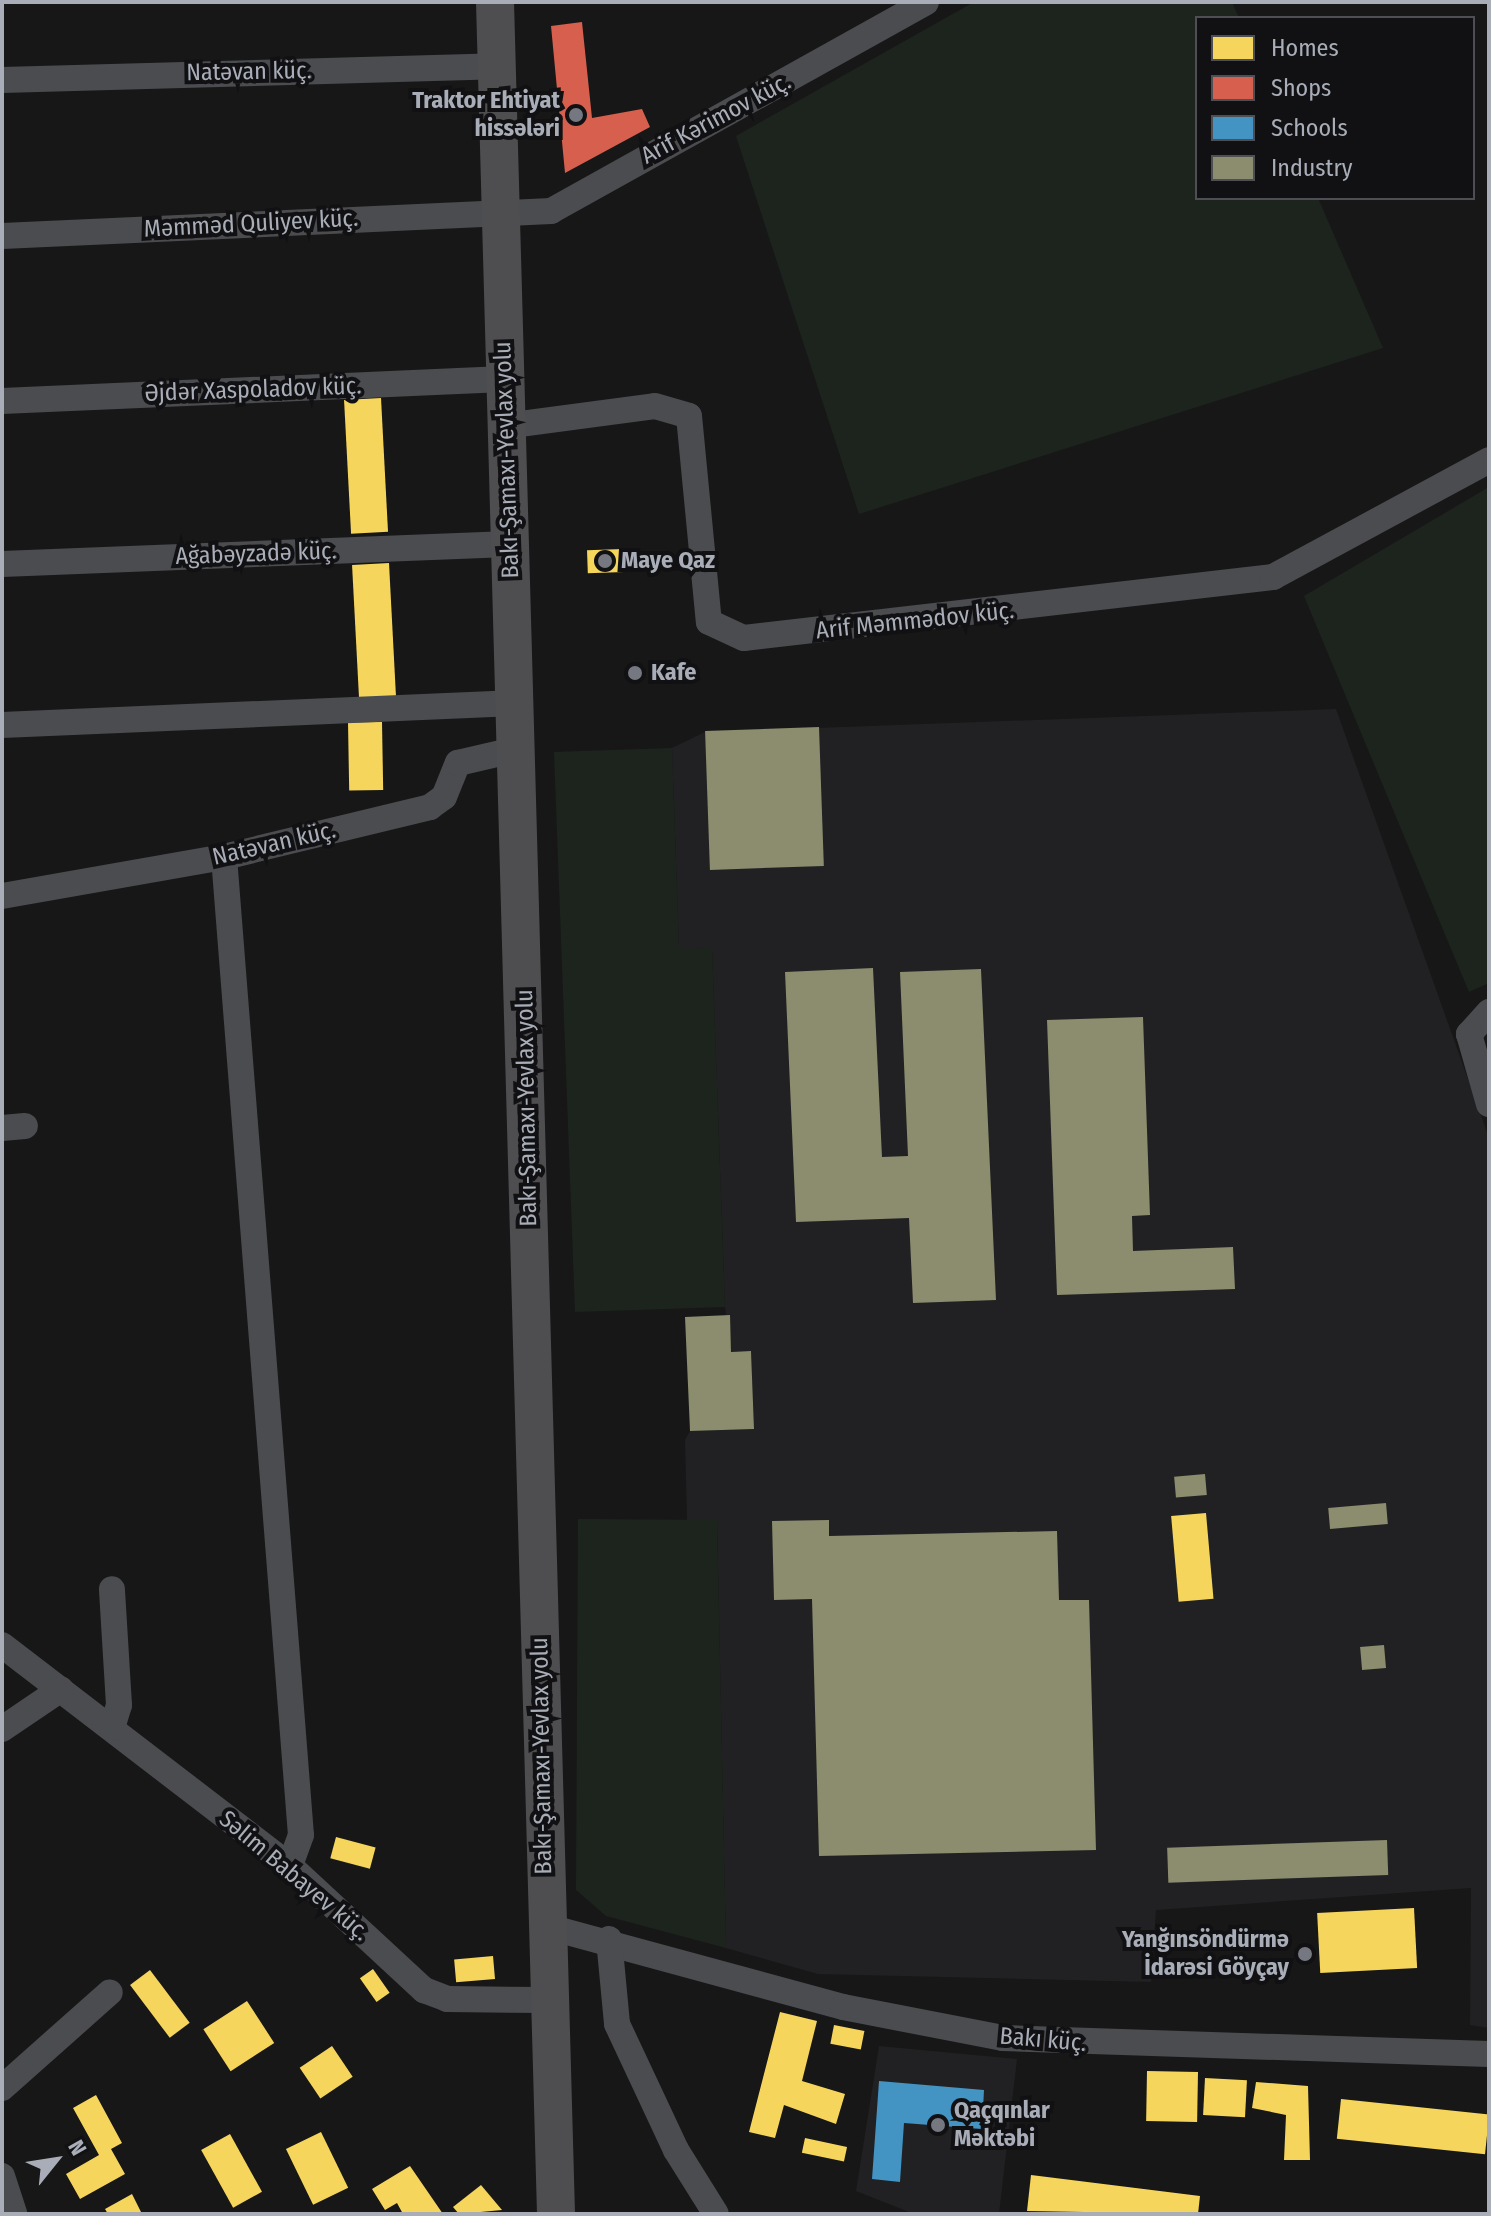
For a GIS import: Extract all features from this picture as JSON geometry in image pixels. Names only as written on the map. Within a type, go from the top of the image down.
[{"type":"highway","name":"Bakı-Şamaxı-Yevlax yolu","points":[[495,2],[509,544],[518,749],[545,1926],[556,2214]]},
{"type":"street","name":"Arif Kərimov küç.","points":[[500,213],[551,211],[926,2]]},
{"type":"street","name":"Natəvan küç.","points":[[2,80],[497,66]]},
{"type":"street","name":"Məmməd Quliyev küç.","points":[[2,236],[500,213]]},
{"type":"street","name":"Əjdər Xaspoladov küç.","points":[[2,401],[504,379]]},
{"type":"street","name":"Arif Məmmədov küç.","points":[[506,426],[655,406],[689,416],[709,622],[744,638],[1273,577],[1489,460]]},
{"type":"street","name":"Ağabəyzadə küç.","points":[[2,564],[509,544]]},
{"type":"street","points":[[2,725],[516,703]]},
{"type":"street","name":"Natəvan küç.","points":[[2,896],[224,857],[430,807],[444,797],[458,763],[518,749]]},
{"type":"street","points":[[224,857],[301,1835],[290,1866]]},
{"type":"street","points":[[1489,1012],[1469,1034],[1489,1104]]},
{"type":"street","points":[[112,1589],[119,1705],[112,1728]]},
{"type":"street","name":"Səlim Babayev küç.","points":[[2,1645],[290,1866],[424,1990],[447,1999],[548,2000]]},
{"type":"street","points":[[2,1729],[61,1689]]},
{"type":"street","name":"Bakı küç.","points":[[545,1926],[609,1939],[843,2007],[1003,2038],[1489,2054]]},
{"type":"street","points":[[609,1939],[617,2024],[676,2150],[716,2214]]},
{"type":"street","points":[[2,2088],[110,1992]]},
{"type":"street","points":[[2,2176],[14,2214]]},
{"type":"shaded area","points":[[974,2],[1232,2],[1238,16],[1195,16],[1195,200],[1319,200],[1383,348],[859,514],[736,136]]},
{"type":"shaded area","points":[[1489,487],[1489,983],[1469,992],[1304,596]]},
{"type":"shaded area","points":[[1336,709],[1489,1138],[1489,2028],[1470,2025],[1471,1888],[1156,1910],[1151,1982],[818,1974],[726,1948],[717,1520],[687,1520],[685,1440],[690,1431],[754,1429],[751,1351],[731,1352],[725,1307],[712,949],[679,949],[672,748],[705,732]]},
{"type":"shaded area","points":[[672,748],[679,949],[712,948],[725,1307],[575,1312],[554,752]]},
{"type":"shaded area","points":[[578,1519],[717,1520],[726,1948],[606,1916],[576,1890]]},
{"type":"shaded area","name":"Qaçqınlar Məktəbi","points":[[879,2046],[1017,2059],[999,2214],[914,2214],[856,2191]]},
{"type":"building: Homes","points":[[381,398],[388,532],[351,534],[344,400]]},
{"type":"building: Homes","name":"Maye Qaz","points":[[623,549],[624,572],[588,573],[587,550]]},
{"type":"building: Homes","points":[[389,563],[396,697],[359,699],[352,565]]},
{"type":"building: Homes","points":[[382,722],[383,790],[349,791],[348,723]]},
{"type":"building: Homes","points":[[1206,1513],[1213,1599],[1179,1602],[1171,1516]]},
{"type":"building: Homes","points":[[336,1837],[376,1848],[370,1869],[330,1858]]},
{"type":"building: Homes","points":[[1414,1908],[1417,1968],[1320,1973],[1317,1913]]},
{"type":"building: Homes","points":[[493,1956],[495,1979],[456,1982],[454,1959]]},
{"type":"building: Homes","points":[[373,1969],[390,1993],[377,2002],[360,1978]]},
{"type":"building: Homes","points":[[150,1970],[190,2023],[170,2038],[130,1985]]},
{"type":"building: Homes","points":[[247,2001],[274,2043],[231,2071],[203,2029]]},
{"type":"building: Homes","points":[[780,2012],[817,2021],[802,2081],[845,2094],[836,2124],[784,2105],[775,2138],[749,2132]]},
{"type":"building: Homes","points":[[834,2025],[864,2031],[861,2050],[830,2044]]},
{"type":"building: Homes","points":[[332,2046],[353,2077],[320,2098],[300,2068]]},
{"type":"building: Homes","points":[[1147,2071],[1198,2072],[1197,2122],[1146,2121]]},
{"type":"building: Homes","points":[[1205,2078],[1247,2080],[1245,2117],[1203,2115]]},
{"type":"building: Homes","points":[[1256,2082],[1308,2086],[1310,2160],[1284,2160],[1286,2115],[1252,2108]]},
{"type":"building: Homes","points":[[96,2095],[122,2143],[111,2149],[125,2174],[80,2199],[66,2174],[99,2155],[73,2108]]},
{"type":"building: Homes","points":[[1341,2099],[1489,2115],[1485,2154],[1337,2139]]},
{"type":"building: Homes","points":[[321,2132],[348,2188],[313,2205],[286,2149]]},
{"type":"building: Homes","points":[[230,2134],[262,2192],[233,2208],[201,2150]]},
{"type":"building: Homes","points":[[805,2138],[847,2147],[844,2162],[802,2153]]},
{"type":"building: Homes","points":[[410,2166],[443,2214],[403,2214],[397,2203],[385,2210],[372,2189]]},
{"type":"building: Homes","points":[[1031,2175],[1200,2196],[1198,2214],[1027,2211]]},
{"type":"building: Homes","points":[[481,2185],[502,2210],[459,2214],[453,2207]]},
{"type":"building: Homes","points":[[132,2194],[142,2214],[108,2214],[105,2209]]},
{"type":"building: Shops","points":[[582,22],[592,118],[642,109],[650,127],[565,173],[551,26]]},
{"type":"building: Schools","points":[[879,2081],[984,2090],[982,2129],[904,2123],[900,2182],[872,2179]]},
{"type":"building: Industry","points":[[819,727],[824,866],[710,870],[705,731]]},
{"type":"building: Industry","points":[[873,968],[882,1157],[908,1156],[900,972],[981,969],[996,1300],[913,1303],[909,1218],[796,1222],[785,972]]},
{"type":"building: Industry","points":[[1143,1017],[1150,1215],[1132,1216],[1133,1251],[1233,1247],[1235,1289],[1057,1295],[1047,1020]]},
{"type":"building: Industry","points":[[730,1315],[731,1352],[751,1351],[754,1429],[690,1431],[685,1317]]},
{"type":"building: Industry","points":[[1205,1474],[1207,1495],[1176,1498],[1174,1477]]},
{"type":"building: Industry","points":[[1386,1503],[1388,1524],[1330,1529],[1328,1508]]},
{"type":"building: Industry","points":[[829,1520],[829,1536],[1057,1531],[1059,1600],[1089,1600],[1096,1850],[819,1856],[812,1599],[774,1600],[772,1521]]},
{"type":"building: Industry","points":[[1384,1645],[1386,1668],[1362,1670],[1360,1647]]},
{"type":"building: Industry","points":[[1387,1840],[1388,1875],[1168,1883],[1167,1848]]},
{"type":"place","name":"Traktor Ehtiyat hissələri","points":[[576,115]]},
{"type":"place","name":"Maye Qaz","points":[[605,561]]},
{"type":"place","name":"Kafe","points":[[635,673]]},
{"type":"place","name":"Yanğınsöndürmə İdarəsi Göyçay","points":[[1305,1954]]},
{"type":"place","name":"Qaçqınlar Məktəbi","points":[[938,2125]]}]
